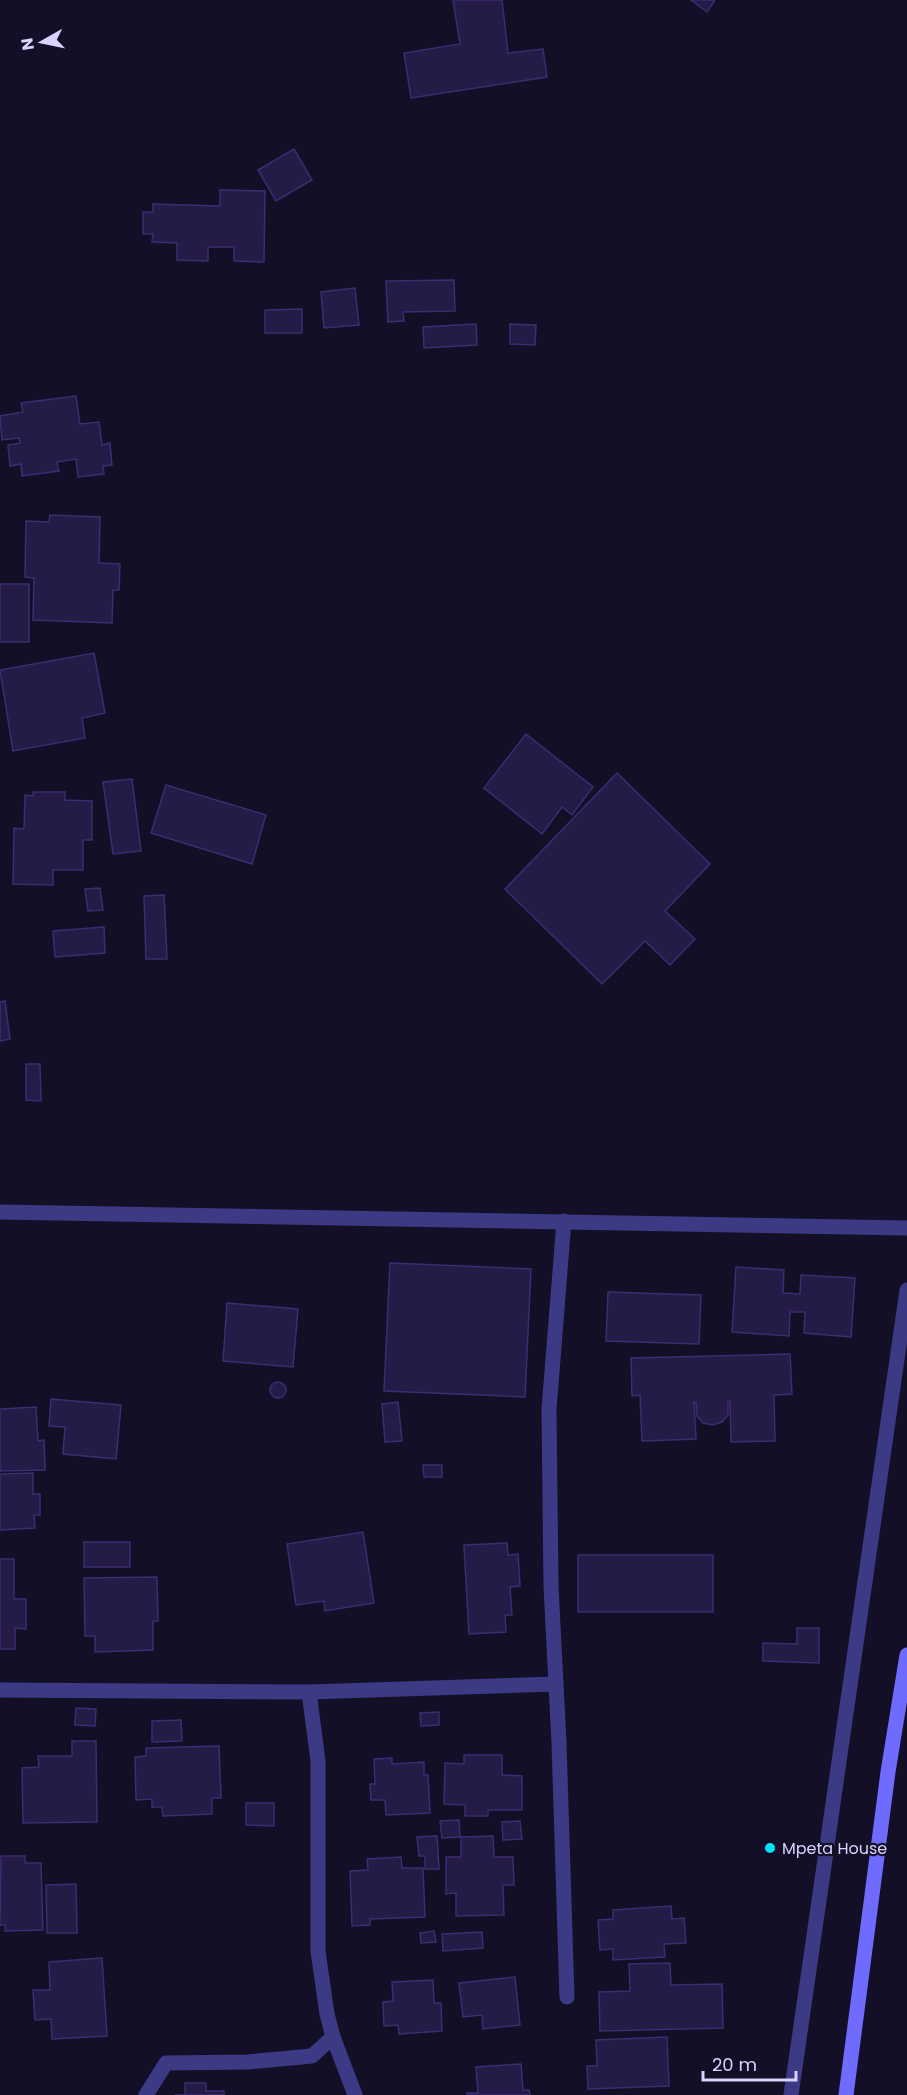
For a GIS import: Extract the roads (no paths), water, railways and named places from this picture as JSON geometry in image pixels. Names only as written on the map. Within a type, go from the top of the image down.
[{"type":"main road","points":[[846,2095],[888,1772],[907,1656]]},
{"type":"street","points":[[0,1212],[907,1227]]},
{"type":"street","points":[[564,1221],[549,1409],[551,1586],[567,1996]]},
{"type":"street","points":[[791,2095],[907,1290]]},
{"type":"street","points":[[0,1690],[309,1692],[556,1684]]},
{"type":"street","points":[[309,1692],[318,1761],[318,1952],[327,2014],[333,2037],[355,2095]]},
{"type":"street","points":[[146,2095],[166,2063],[247,2062],[312,2056],[333,2037]]},
{"type":"place","name":"Mpeta House","points":[[770,1848]]}]
